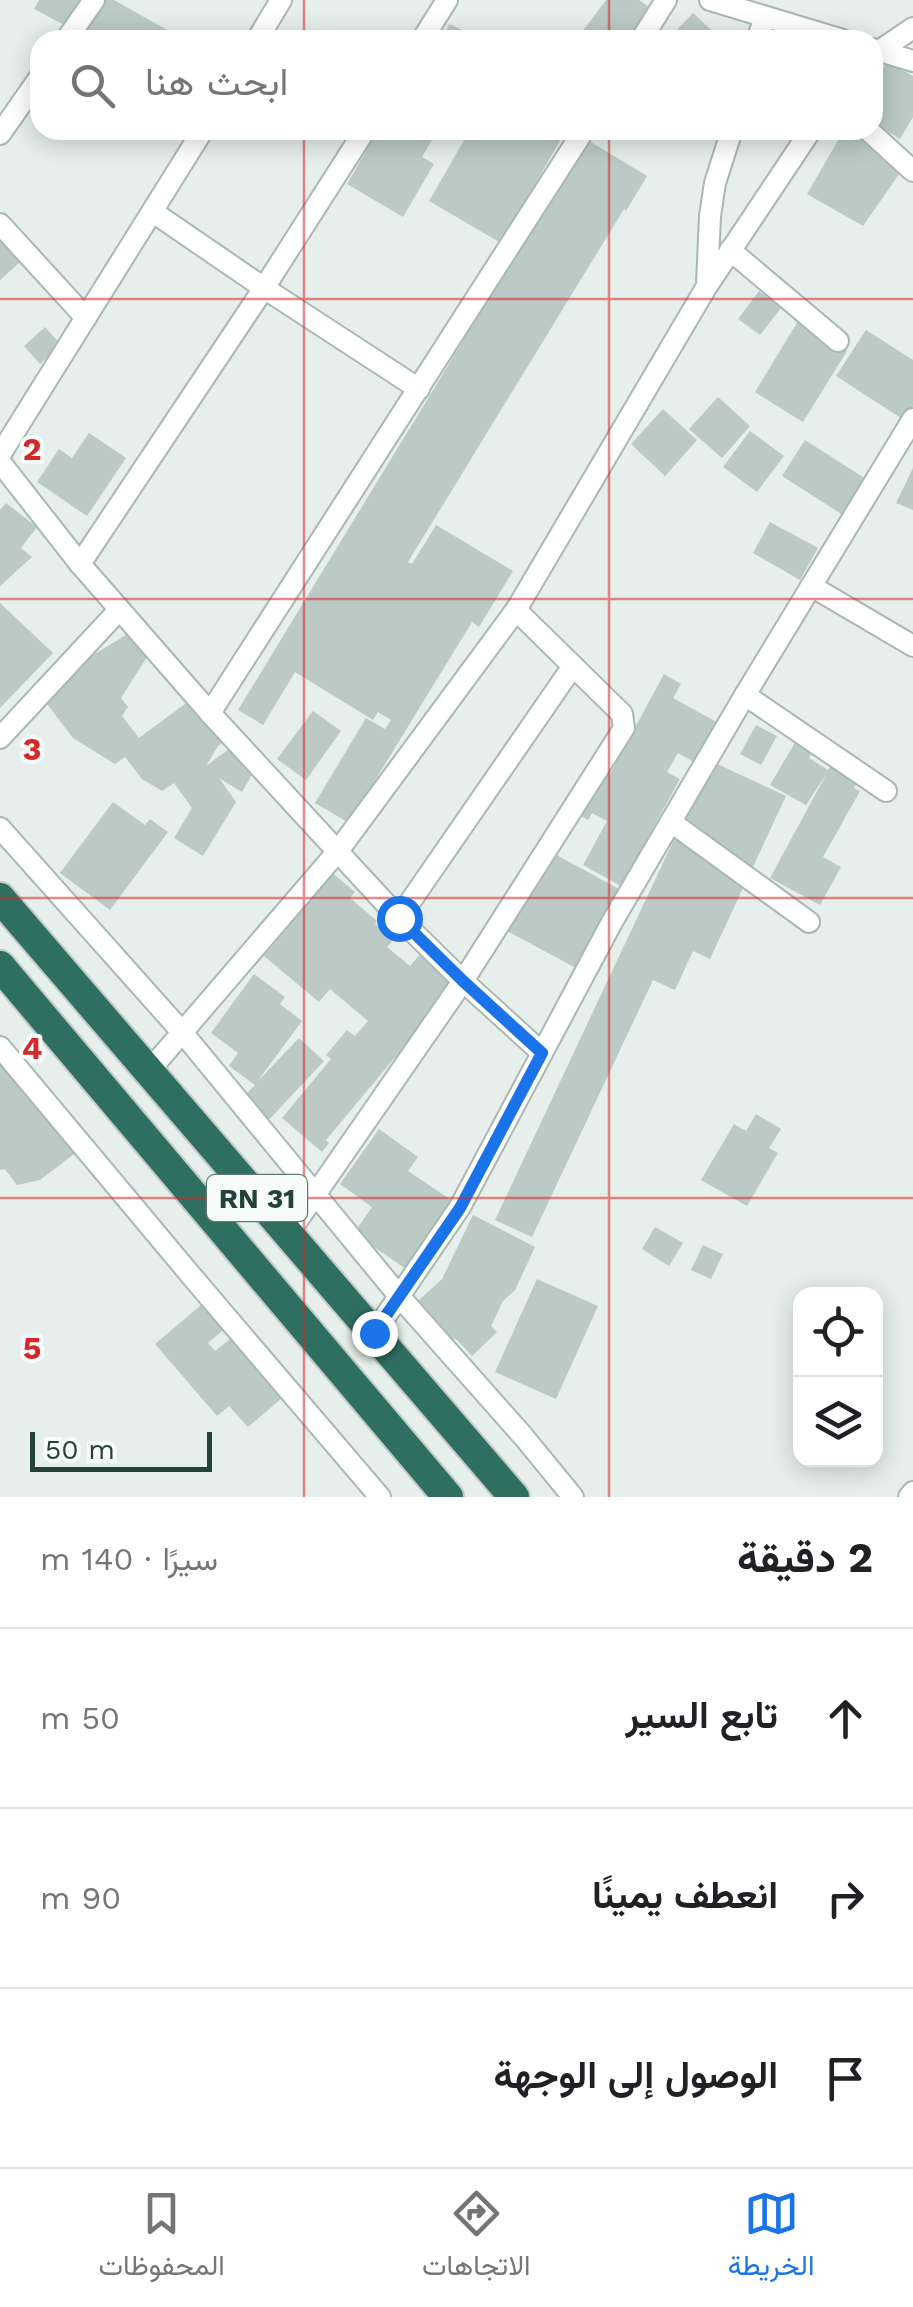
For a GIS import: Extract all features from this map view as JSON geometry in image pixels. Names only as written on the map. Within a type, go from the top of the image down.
[{"type":"highway","name":"RN 31","points":[[0,898],[514,1497]]},
{"type":"highway","name":"RN 31","points":[[0,966],[448,1497]]},
{"type":"street","points":[[73,30],[94,0]]},
{"type":"street","points":[[263,30],[281,0]]},
{"type":"street","points":[[428,30],[448,0]]},
{"type":"street","points":[[647,30],[666,0]]},
{"type":"street","points":[[710,0],[734,3],[809,30]]},
{"type":"street","points":[[760,30],[765,17]]},
{"type":"street","points":[[883,47],[913,28]]},
{"type":"street","points":[[883,54],[913,61]]},
{"type":"street","points":[[0,134],[30,91]]},
{"type":"street","points":[[197,140],[0,458],[80,564],[210,713],[399,918],[542,1053]]},
{"type":"street","points":[[80,564],[359,140]]},
{"type":"street","points":[[210,713],[578,140]]},
{"type":"street","points":[[707,286],[710,216],[715,183],[729,140]]},
{"type":"street","points":[[148,1071],[338,851],[516,610],[707,286],[804,140]]},
{"type":"street","points":[[879,140],[913,171]]},
{"type":"street","points":[[154,212],[419,388]]},
{"type":"street","points":[[0,224],[86,318]]},
{"type":"street","points":[[730,250],[838,341]]},
{"type":"street","points":[[374,1333],[460,1208],[612,922],[811,586],[904,452],[913,419]]},
{"type":"street","points":[[811,586],[913,646]]},
{"type":"street","points":[[0,738],[119,610]]},
{"type":"street","points":[[288,1234],[463,981],[624,728],[622,714],[516,610]]},
{"type":"street","points":[[399,918],[573,666]]},
{"type":"street","points":[[745,695],[886,791]]},
{"type":"street","points":[[670,822],[810,922]]},
{"type":"street","points":[[0,828],[182,1032],[400,1296],[573,1497]]},
{"type":"street","points":[[0,1047],[380,1497]]},
{"type":"building","points":[[39,0],[82,0],[68,27],[34,9]]},
{"type":"building","points":[[102,0],[114,0],[167,30],[85,30]]},
{"type":"building","points":[[606,0],[639,0],[653,10],[638,30],[584,30]]},
{"type":"building","points":[[693,13],[711,30],[677,30]]},
{"type":"building","points":[[887,61],[913,76],[913,117],[900,139],[883,129],[883,68]]},
{"type":"building","points":[[372,140],[432,140],[422,157],[434,164],[403,217],[347,184]]},
{"type":"building","points":[[464,140],[560,141],[501,243],[429,201]]},
{"type":"building","points":[[585,140],[647,176],[408,562],[412,564],[436,525],[513,571],[479,627],[472,622],[349,823],[315,803],[366,718],[385,729],[391,720],[378,712],[373,720],[295,672],[263,725],[238,710]]},
{"type":"building","points":[[838,140],[870,140],[904,167],[863,226],[807,194]]},
{"type":"building","points":[[0,240],[20,262],[0,280]]},
{"type":"building","points":[[759,291],[781,308],[760,335],[738,319]]},
{"type":"building","points":[[798,321],[847,351],[803,422],[755,392]]},
{"type":"building","points":[[45,327],[61,345],[40,364],[24,346]]},
{"type":"building","points":[[866,330],[913,360],[913,406],[904,420],[836,376]]},
{"type":"building","points":[[718,397],[750,426],[722,458],[689,429]]},
{"type":"building","points":[[663,409],[697,440],[665,476],[631,444]]},
{"type":"building","points":[[750,431],[784,456],[757,492],[723,467]]},
{"type":"building","points":[[89,433],[126,458],[87,516],[37,482],[59,449],[72,458]]},
{"type":"building","points":[[805,440],[866,479],[843,515],[782,476]]},
{"type":"building","points":[[913,468],[913,510],[896,503]]},
{"type":"building","points":[[6,503],[37,527],[21,548],[32,557],[0,586],[0,510]]},
{"type":"building","points":[[770,522],[818,548],[800,580],[753,553]]},
{"type":"building","points":[[0,603],[53,653],[0,708]]},
{"type":"building","points":[[126,635],[147,657],[121,698],[128,707],[122,716],[139,738],[193,698],[229,738],[218,746],[206,766],[229,749],[253,773],[242,792],[219,778],[236,802],[203,856],[174,838],[192,808],[174,783],[162,791],[142,779],[125,757],[115,764],[73,738],[44,700],[59,676]]},
{"type":"building","points":[[664,674],[681,684],[673,698],[722,725],[699,765],[678,753],[667,772],[680,779],[621,886],[583,865],[607,821],[592,813],[588,820],[574,812],[599,767],[610,774]]},
{"type":"building","points":[[313,711],[341,731],[306,780],[277,759]]},
{"type":"building","points":[[756,725],[777,736],[761,765],[740,754]]},
{"type":"building","points":[[799,736],[816,746],[809,758],[828,770],[831,765],[859,780],[854,788],[860,791],[823,857],[841,867],[820,905],[770,878],[827,773],[806,805],[770,785]]},
{"type":"building","points":[[711,761],[786,796],[710,959],[693,951],[675,990],[653,980],[532,1237],[495,1220]]},
{"type":"building","points":[[113,802],[145,825],[150,819],[168,832],[110,910],[60,873]]},
{"type":"building","points":[[551,852],[619,889],[576,968],[507,931]]},
{"type":"building","points":[[330,871],[355,892],[350,898],[394,939],[387,947],[410,966],[422,952],[458,982],[326,1140],[329,1143],[322,1152],[282,1118],[331,1059],[326,1055],[347,1030],[355,1036],[368,1021],[330,989],[319,1002],[264,956]]},
{"type":"building","points":[[254,974],[285,997],[280,1004],[302,1021],[257,1082],[299,1038],[324,1061],[266,1123],[241,1099],[255,1085],[229,1066],[238,1053],[211,1033]]},
{"type":"building","points":[[0,1035],[87,1144],[40,1180],[17,1185],[5,1169],[0,1170]]},
{"type":"building","points":[[756,1114],[781,1129],[769,1148],[778,1153],[747,1206],[701,1180],[734,1124],[746,1131]]},
{"type":"building","points":[[379,1129],[418,1157],[408,1171],[454,1202],[406,1269],[354,1233],[372,1207],[340,1184]]},
{"type":"building","points":[[473,1215],[535,1247],[515,1290],[503,1301],[491,1326],[497,1332],[472,1356],[457,1340],[437,1331],[416,1308],[419,1300],[442,1279]]},
{"type":"building","points":[[655,1227],[683,1243],[669,1266],[642,1249]]},
{"type":"building","points":[[703,1245],[723,1254],[711,1279],[691,1270]]},
{"type":"building","points":[[537,1279],[598,1306],[556,1399],[495,1372]]},
{"type":"building","points":[[207,1300],[228,1326],[208,1343],[215,1351],[241,1330],[295,1387],[248,1427],[229,1406],[217,1416],[155,1344]]},
{"type":"route","points":[[374,1333],[460,1208],[542,1053],[399,918]]}]
